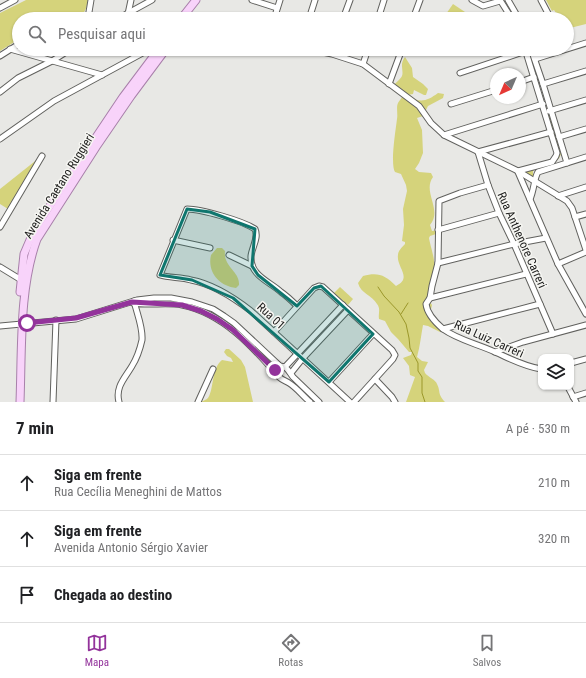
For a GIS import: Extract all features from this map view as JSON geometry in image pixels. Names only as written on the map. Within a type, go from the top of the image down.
[{"type":"main road","points":[[187,12],[196,0]]},
{"type":"main road","points":[[192,12],[201,0]]},
{"type":"main road","name":"Avenida Caetano Ruggieri","points":[[15,402],[21,324],[24,254],[44,215],[123,97],[154,56]]},
{"type":"main road","name":"Avenida Caetano Ruggieri","points":[[23,281],[37,239],[105,134],[161,56]]},
{"type":"main road","name":"Avenida Caetano Ruggieri","points":[[20,402],[21,324]]},
{"type":"street","points":[[0,8],[15,0]]},
{"type":"street","points":[[88,12],[91,0]]},
{"type":"street","points":[[125,12],[130,0]]},
{"type":"street","points":[[130,12],[152,0]]},
{"type":"street","points":[[252,0],[277,8]]},
{"type":"street","points":[[276,12],[280,0]]},
{"type":"street","points":[[311,12],[315,0]]},
{"type":"street","points":[[346,12],[350,0]]},
{"type":"street","points":[[380,12],[384,0]]},
{"type":"street","points":[[416,12],[420,0]]},
{"type":"street","points":[[472,0],[483,6],[500,0],[508,11],[514,8]]},
{"type":"street","points":[[508,0],[516,12]]},
{"type":"street","points":[[541,0],[548,12]]},
{"type":"street","points":[[574,47],[586,43]]},
{"type":"street","points":[[0,56],[10,49]]},
{"type":"street","points":[[34,56],[102,75]]},
{"type":"street","points":[[0,92],[18,78],[60,56]]},
{"type":"street","points":[[0,139],[54,102],[137,56]]},
{"type":"street","points":[[343,56],[363,64],[419,106],[431,123],[444,135],[518,171],[570,204],[585,244],[586,251],[558,264]]},
{"type":"street","points":[[363,64],[366,56]]},
{"type":"street","points":[[389,84],[399,56]]},
{"type":"street","points":[[460,73],[510,56]]},
{"type":"street","points":[[518,171],[552,162],[557,152],[529,56]]},
{"type":"street","points":[[532,56],[535,59],[552,110],[567,163]]},
{"type":"street","points":[[535,59],[545,56]]},
{"type":"street","points":[[543,84],[586,71]]},
{"type":"street","points":[[526,80],[534,77]]},
{"type":"street","points":[[451,104],[490,92]]},
{"type":"street","points":[[545,112],[586,100]]},
{"type":"street","points":[[444,135],[543,104]]},
{"type":"street","points":[[559,137],[586,128]]},
{"type":"street","points":[[457,141],[458,131]]},
{"type":"street","points":[[478,152],[551,132]]},
{"type":"street","points":[[491,159],[494,148]]},
{"type":"street","name":"Rua Anthenore Carreri","points":[[478,152],[488,185],[499,213],[553,334]]},
{"type":"street","points":[[0,227],[42,156]]},
{"type":"street","points":[[530,199],[536,176],[540,171],[586,157]]},
{"type":"street","points":[[518,171],[558,264],[570,288],[586,314]]},
{"type":"street","name":"Rua Luiz Carreri","points":[[488,185],[460,193],[441,200],[438,203],[438,263],[430,298],[426,304],[427,309],[433,319],[443,329],[518,364],[538,368]]},
{"type":"street","points":[[558,196],[586,187]]},
{"type":"street","points":[[210,248],[173,240],[187,208],[210,212],[253,228],[257,237],[251,256],[252,266],[258,275],[267,283],[282,292],[297,306]]},
{"type":"street","points":[[438,230],[499,213]]},
{"type":"street","points":[[575,217],[586,214]]},
{"type":"street","points":[[438,263],[514,244],[546,238]]},
{"type":"street","name":"Rua 01","points":[[173,240],[160,274],[162,276],[192,280],[212,286],[233,298],[251,311],[350,402]]},
{"type":"street","points":[[229,255],[252,266]]},
{"type":"street","points":[[0,267],[23,281]]},
{"type":"street","points":[[430,298],[526,274]]},
{"type":"street","points":[[274,332],[314,288],[318,286],[323,287],[392,350],[395,355],[354,402]]},
{"type":"street","points":[[0,326],[76,318],[154,298],[171,298],[192,302],[213,309],[234,323],[283,366],[319,402]]},
{"type":"street","points":[[134,302],[182,305],[201,311],[217,319],[233,330],[275,370],[280,378],[289,383],[310,402]]},
{"type":"street","points":[[119,402],[118,388],[140,350],[142,338],[141,324],[134,302]]},
{"type":"street","points":[[443,329],[540,304]]},
{"type":"street","points":[[275,370],[283,366],[298,354],[343,305]]},
{"type":"street","points":[[289,383],[292,375],[303,358],[348,310]]},
{"type":"street","points":[[53,402],[56,320]]},
{"type":"street","points":[[495,352],[586,325]]},
{"type":"street","points":[[329,382],[373,334]]},
{"type":"street","points":[[574,362],[586,359]]},
{"type":"street","points":[[198,402],[213,369]]},
{"type":"street","points":[[375,379],[395,402]]},
{"type":"street","points":[[570,390],[574,399],[586,393]]},
{"type":"highlighted area","points":[[187,209],[210,212],[255,229],[252,266],[258,275],[297,306],[314,288],[321,286],[373,334],[329,382],[233,298],[192,280],[160,275]]},
{"type":"shaded area","points":[[26,0],[88,0],[84,12],[12,12],[12,43],[0,51],[0,13]]},
{"type":"shaded area","points":[[546,0],[586,0],[586,24],[574,27],[574,12],[552,11]]},
{"type":"shaded area","points":[[453,4],[465,12],[447,12]]},
{"type":"shaded area","points":[[405,57],[412,68],[413,77],[428,89],[426,95],[414,90],[413,94],[407,95],[416,100],[427,100],[438,93],[444,94],[443,98],[428,106],[423,116],[417,118],[422,130],[423,153],[415,169],[419,172],[431,173],[433,177],[430,183],[430,189],[434,213],[430,225],[432,231],[438,230],[436,234],[430,236],[429,238],[434,264],[438,266],[434,288],[428,299],[432,305],[430,314],[437,319],[443,328],[443,331],[440,332],[423,325],[417,357],[422,361],[428,362],[424,370],[425,373],[434,380],[445,402],[406,402],[415,377],[410,375],[409,366],[403,358],[411,355],[412,352],[409,352],[391,332],[385,321],[379,319],[378,306],[372,298],[359,287],[358,283],[363,276],[373,274],[385,277],[396,286],[401,283],[404,276],[399,264],[398,255],[399,251],[405,244],[405,242],[402,241],[404,225],[403,209],[407,191],[401,174],[395,172],[393,162],[397,106],[402,97],[396,90],[391,88],[402,76],[402,62]]},
{"type":"shaded area","points":[[548,114],[550,114],[561,154],[553,163],[533,171],[532,179],[523,172],[552,163],[559,154]]},
{"type":"shaded area","points":[[39,158],[8,209],[0,204],[0,189]]},
{"type":"shaded area","points":[[217,248],[222,248],[225,251],[226,261],[239,280],[239,285],[236,288],[224,284],[213,272],[210,261],[211,255]]},
{"type":"shaded area","points":[[340,287],[353,299],[348,305],[334,293]]},
{"type":"shaded area","points":[[226,349],[229,349],[241,360],[245,367],[253,402],[201,402],[207,399],[211,392],[214,374],[218,364],[222,360],[233,362],[224,352]]},
{"type":"waterway","points":[[378,287],[399,312],[406,324],[410,348],[418,363],[418,371],[422,377],[422,393],[425,402]]},
{"type":"waterway","points":[[401,314],[408,303]]},
{"type":"route","points":[[27,323],[76,318],[132,302],[182,305],[201,311],[217,319],[233,330],[275,370]]}]
